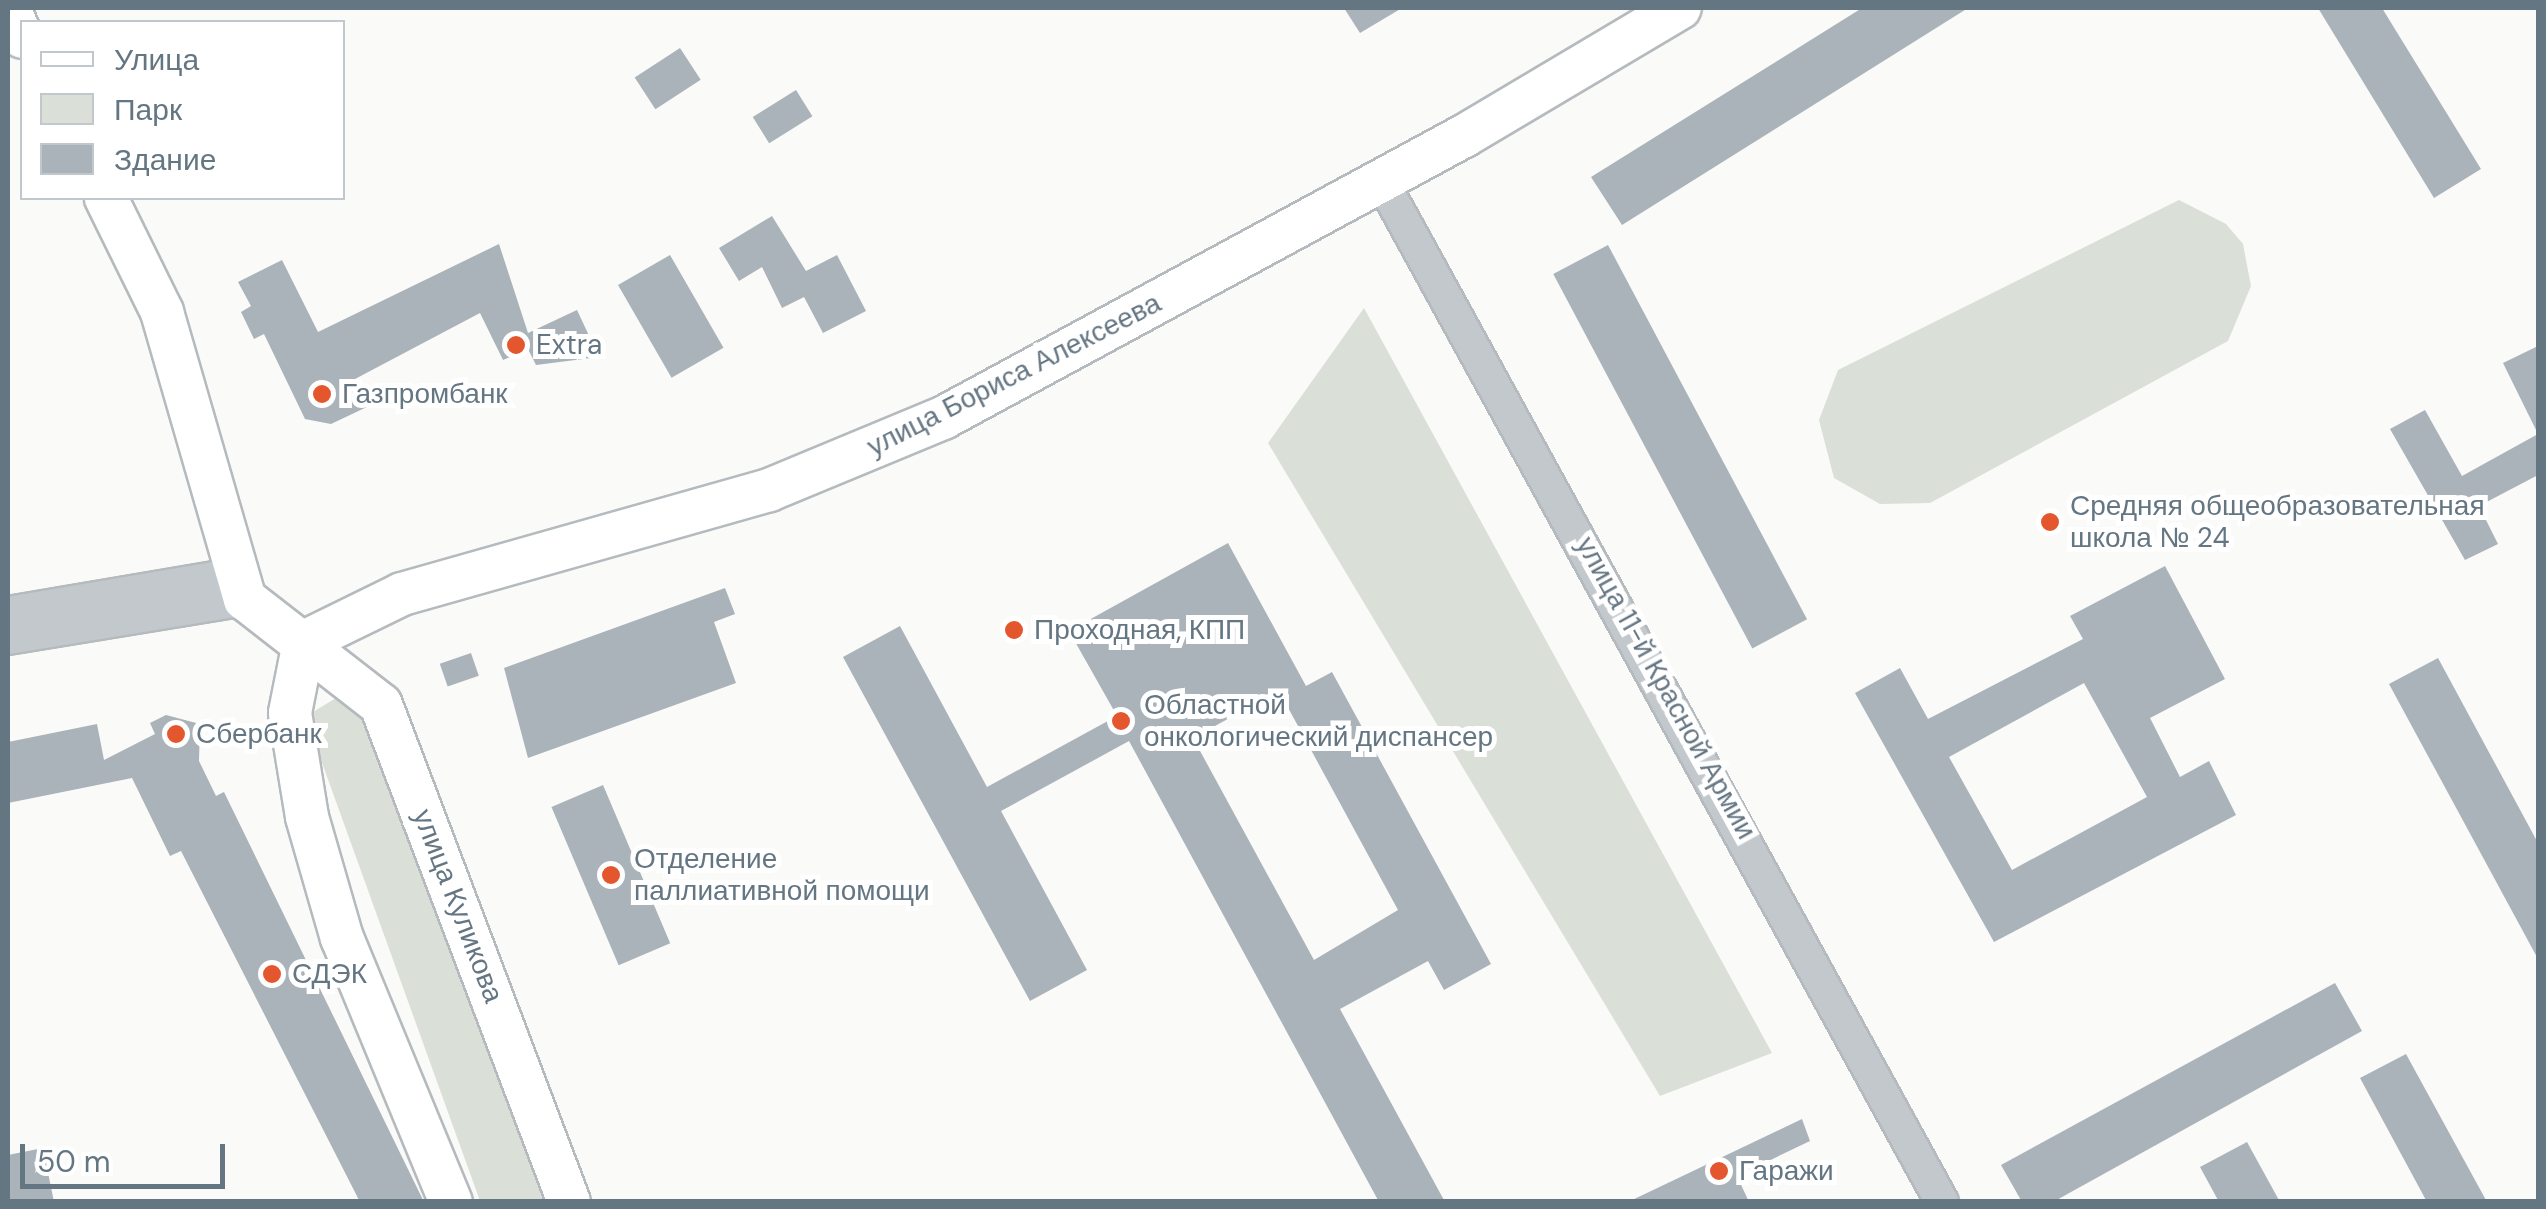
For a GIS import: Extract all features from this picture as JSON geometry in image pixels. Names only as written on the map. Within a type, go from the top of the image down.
[{"type":"main road","points":[[8,8],[20,32]]},
{"type":"main road","name":"улица Бориса Алексеева","points":[[304,642],[402,594],[828,468],[1023,377],[1680,8]]},
{"type":"main road","points":[[107,200],[162,312],[242,586]]},
{"type":"main road","name":"улица Куликова","points":[[242,586],[382,706],[569,1202]]},
{"type":"main road","points":[[304,642],[290,713],[307,817],[342,938],[451,1202]]},
{"type":"street","name":"улица 11-й Красной Армии","points":[[1380,178],[1942,1202]]},
{"type":"street","points":[[8,614],[242,586]]},
{"type":"street","points":[[8,638],[242,586]]},
{"type":"green space","points":[[2179,200],[2226,224],[2243,244],[2251,286],[2228,341],[1930,503],[1880,504],[1834,478],[1819,420],[1838,370]]},
{"type":"green space","points":[[1364,308],[1772,1053],[1660,1096],[1268,443]]},
{"type":"green space","points":[[336,698],[357,707],[377,733],[549,1201],[480,1201],[321,760],[313,712]]},
{"type":"building","points":[[1344,8],[1402,8],[1360,33]]},
{"type":"building","points":[[1862,8],[1968,8],[1622,225],[1591,177]]},
{"type":"building","points":[[2318,8],[2382,8],[2481,169],[2434,198]]},
{"type":"building","points":[[680,48],[701,80],[655,109],[635,77]]},
{"type":"building","points":[[796,90],[812,116],[769,143],[753,117]]},
{"type":"building","points":[[772,216],[806,271],[837,255],[866,311],[823,333],[804,297],[782,308],[762,267],[739,281],[719,248]]},
{"type":"building","points":[[499,244],[528,333],[577,310],[599,357],[536,365],[528,349],[503,360],[480,313],[355,379],[369,406],[331,424],[305,419],[264,334],[254,339],[241,312],[251,306],[238,282],[282,260],[318,332]]},
{"type":"building","points":[[1608,245],[1807,619],[1752,648],[1553,274]]},
{"type":"building","points":[[670,255],[724,348],[672,378],[618,285]]},
{"type":"building","points":[[2538,346],[2538,434],[2503,363]]},
{"type":"building","points":[[2425,410],[2462,476],[2538,434],[2538,475],[2479,506],[2498,544],[2465,560],[2390,429]]},
{"type":"building","points":[[1228,543],[1306,686],[1332,672],[1491,964],[1444,990],[1428,961],[1340,1009],[1445,1202],[1379,1202],[1129,741],[1001,811],[1087,970],[1030,1001],[843,657],[900,626],[987,787],[1117,716],[1069,631]],"holes":[[[1279,691],[1398,910],[1314,960],[1193,738]]]},
{"type":"building","points":[[2165,566],[2225,679],[2150,718],[2180,777],[2209,761],[2236,815],[1994,942],[1855,693],[1900,668],[1928,719],[2083,639],[2070,616]],"holes":[[[2084,683],[2147,797],[2012,870],[1949,757]]]},
{"type":"building","points":[[725,588],[735,614],[714,622],[736,683],[528,758],[504,668]]},
{"type":"building","points":[[471,653],[479,676],[448,686],[440,664]]},
{"type":"building","points":[[2438,658],[2538,843],[2538,959],[2389,684]]},
{"type":"building","points":[[166,715],[200,724],[199,761],[216,796],[224,792],[424,1202],[360,1202],[181,851],[170,856],[132,778],[8,803],[8,742],[97,724],[104,760],[155,734],[150,723]]},
{"type":"building","name":"Отделение паллиативной помощи","points":[[603,785],[670,943],[619,965],[551,807]]},
{"type":"building","points":[[2335,983],[2362,1031],[2053,1202],[2022,1202],[2001,1165]]},
{"type":"building","points":[[2406,1054],[2487,1202],[2427,1202],[2360,1078]]},
{"type":"building","name":"Гаражи","points":[[1802,1119],[1810,1141],[1737,1176],[1749,1202],[1628,1202]]},
{"type":"building","points":[[2247,1142],[2280,1202],[2219,1202],[2200,1167]]},
{"type":"building","points":[[43,1148],[54,1202],[8,1202],[8,1155]]},
{"type":"place","name":"Extra","points":[[516,345]]},
{"type":"place","name":"Газпромбанк","points":[[322,394]]},
{"type":"place","name":"Средняя общеобразовательная школа № 24","points":[[2050,522]]},
{"type":"place","name":"Проходная, КПП","points":[[1014,630]]},
{"type":"place","name":"Областной онкологический диспансер","points":[[1121,721]]},
{"type":"place","name":"Сбербанк","points":[[176,734]]},
{"type":"place","name":"Отделение паллиативной помощи","points":[[611,875]]},
{"type":"place","name":"СДЭК","points":[[272,974]]},
{"type":"place","name":"Гаражи","points":[[1719,1171]]}]
